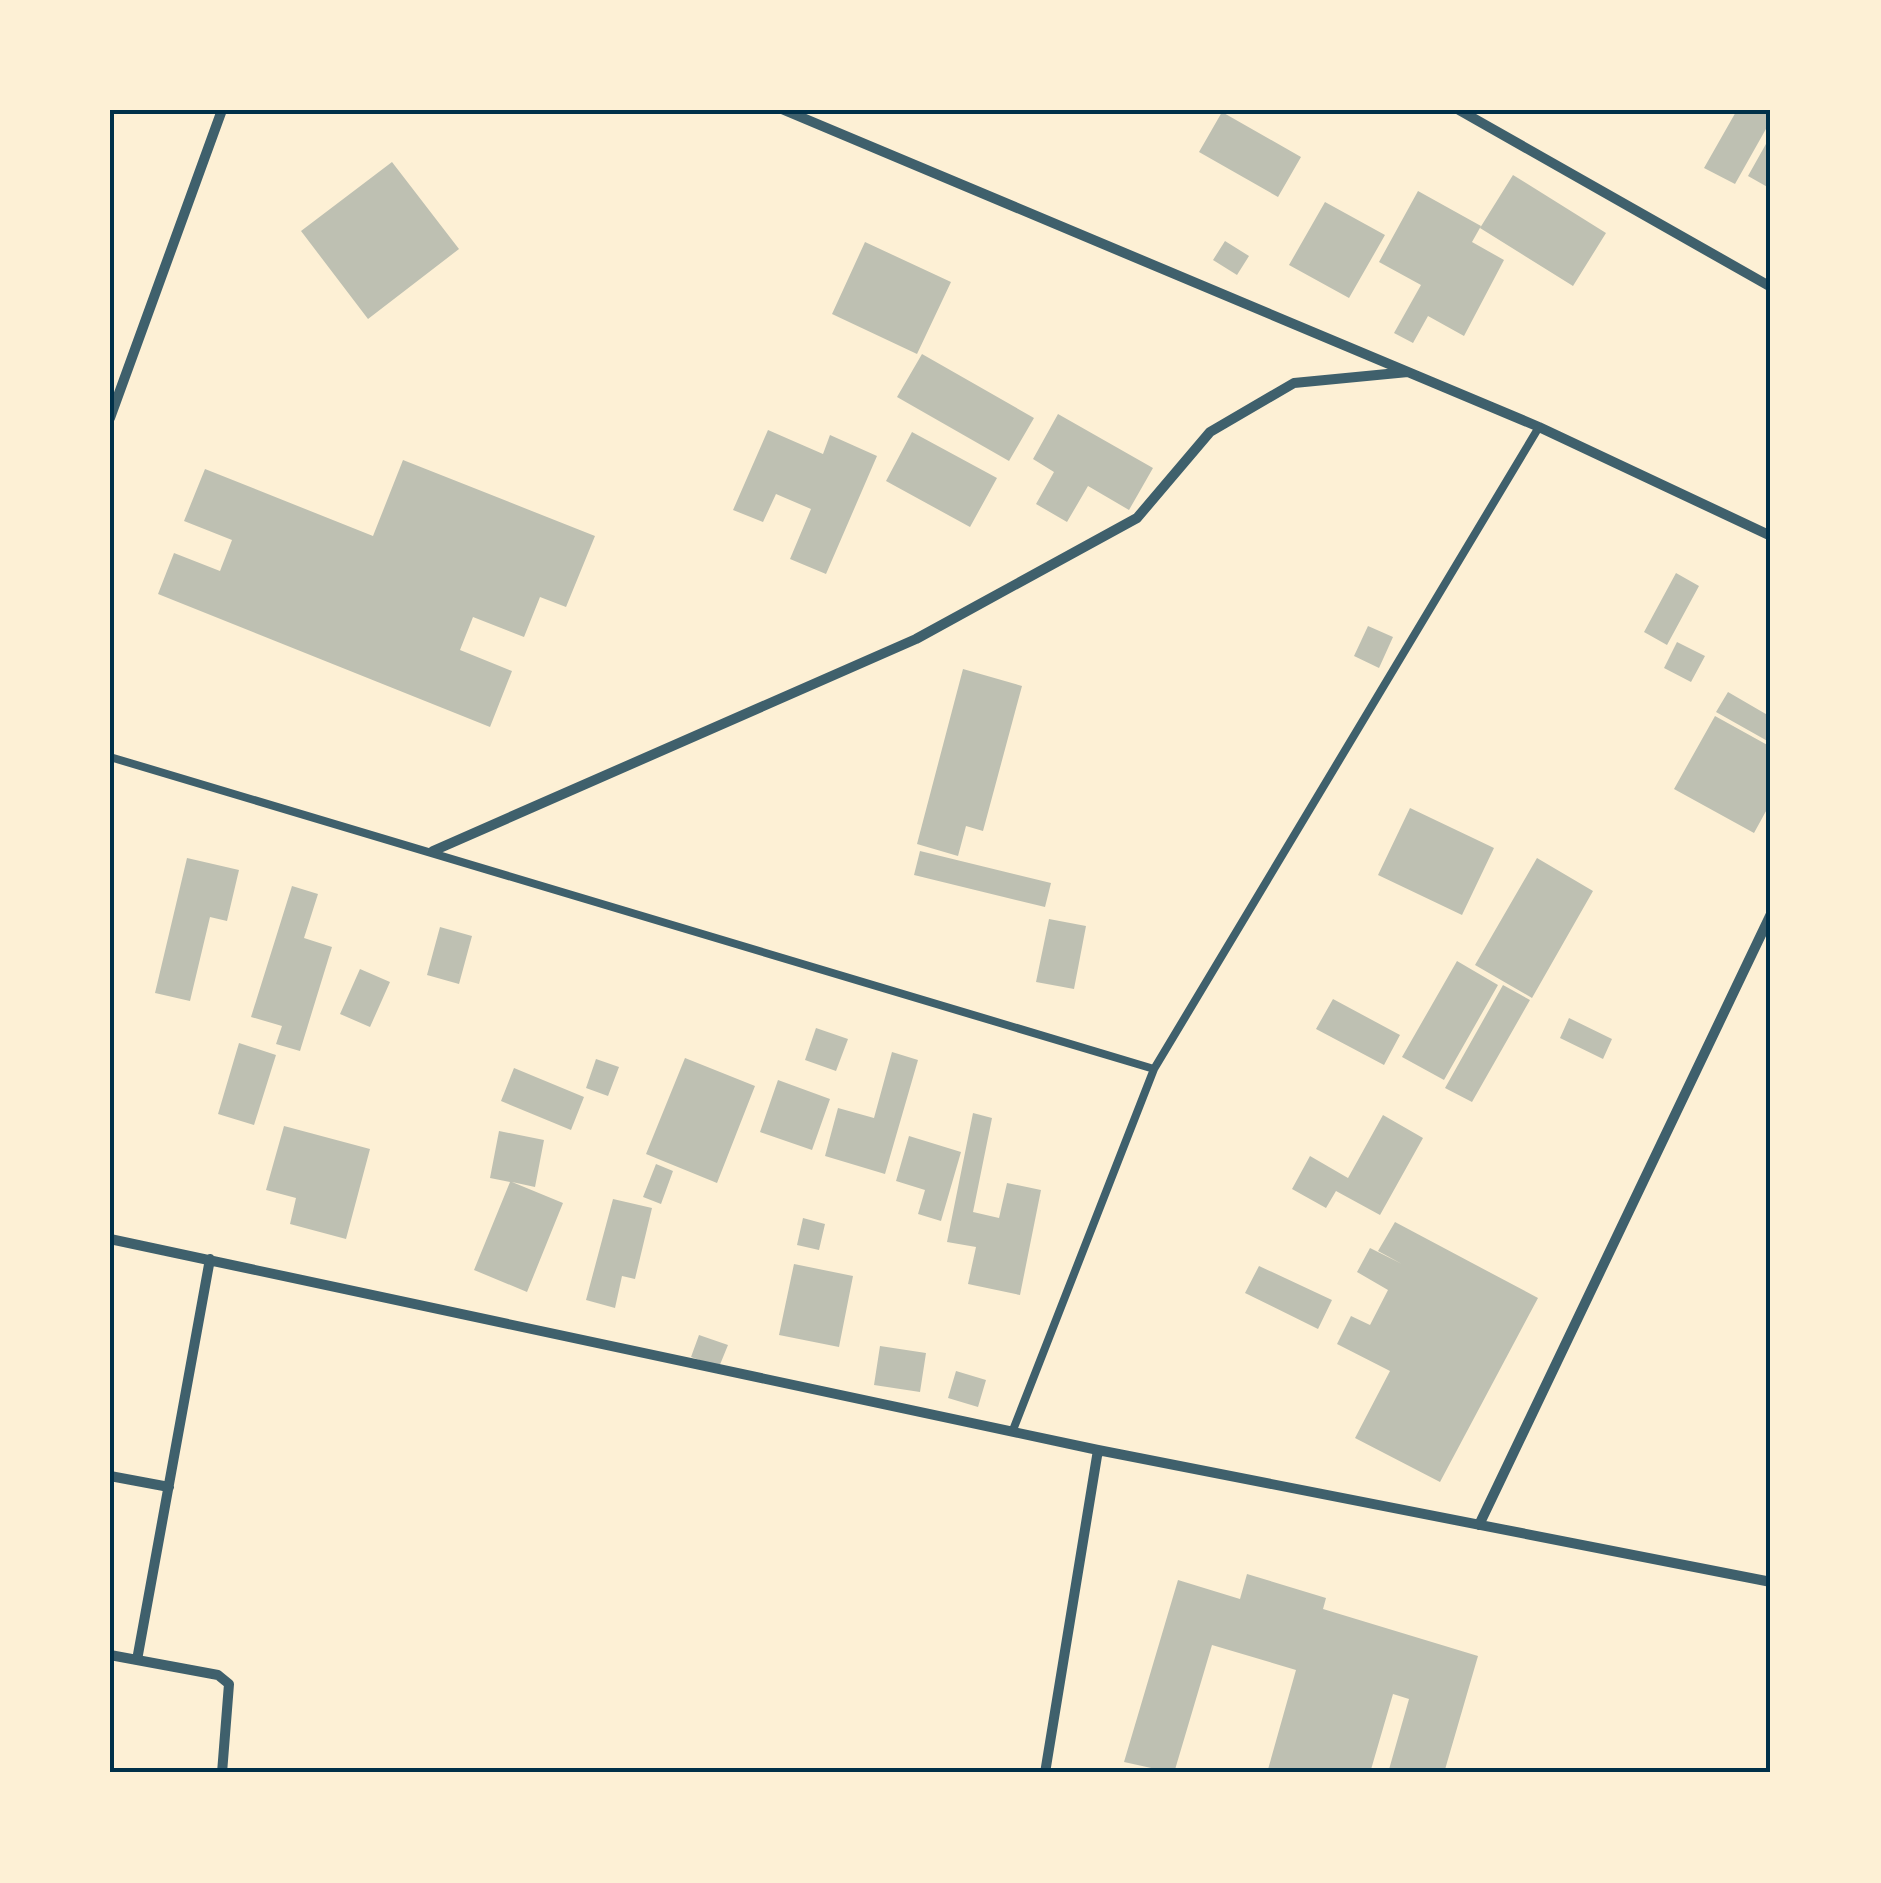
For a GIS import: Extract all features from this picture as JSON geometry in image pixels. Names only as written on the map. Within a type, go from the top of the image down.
[{"type":"street","points":[[110,418],[222,110]]},
{"type":"street","points":[[784,110],[1539,427],[1771,536]]},
{"type":"street","points":[[1459,110],[1771,288]]},
{"type":"street","points":[[432,851],[916,639],[1137,518],[1210,432],[1294,383],[1408,372]]},
{"type":"street","points":[[1478,1525],[1771,914]]},
{"type":"street","points":[[110,1239],[1098,1450],[1771,1582]]},
{"type":"street","points":[[137,1660],[210,1259]]},
{"type":"street","points":[[1045,1773],[1098,1450]]},
{"type":"street","points":[[110,1476],[169,1487]]},
{"type":"street","points":[[110,1655],[218,1675],[229,1684],[222,1773]]},
{"type":"lane","points":[[1013,1430],[1154,1069],[1539,427]]},
{"type":"lane","points":[[110,757],[1154,1069]]},
{"type":"building","points":[[1737,110],[1771,110],[1771,120],[1735,184],[1704,168]]},
{"type":"building","points":[[1222,112],[1301,157],[1278,197],[1199,152]]},
{"type":"building","points":[[1771,135],[1771,189],[1748,176]]},
{"type":"building","points":[[392,162],[459,249],[368,319],[301,231]]},
{"type":"building","points":[[1513,175],[1606,233],[1573,286],[1480,228]]},
{"type":"building","points":[[1418,191],[1481,226],[1472,242],[1504,260],[1464,336],[1428,316],[1413,343],[1394,333],[1421,285],[1379,262]]},
{"type":"building","points":[[1325,202],[1385,235],[1349,298],[1289,265]]},
{"type":"building","points":[[1225,241],[1249,256],[1237,275],[1213,260]]},
{"type":"building","points":[[865,242],[951,282],[917,354],[832,314]]},
{"type":"building","points":[[922,354],[1034,418],[1009,461],[897,397]]},
{"type":"building","points":[[1058,414],[1153,468],[1129,510],[1088,486],[1067,522],[1036,504],[1054,472],[1033,459]]},
{"type":"building","points":[[768,430],[823,454],[830,435],[877,456],[826,574],[790,559],[811,509],[776,494],[763,522],[733,510]]},
{"type":"building","points":[[912,432],[997,478],[970,527],[886,481]]},
{"type":"building","points":[[403,460],[595,536],[566,607],[540,597],[524,637],[473,617],[460,650],[512,671],[490,727],[158,594],[174,553],[220,571],[232,540],[184,521],[205,469],[373,536]]},
{"type":"building","points":[[1676,573],[1699,586],[1667,645],[1644,632]]},
{"type":"building","points":[[1368,626],[1393,637],[1379,668],[1354,656]]},
{"type":"building","points":[[1677,642],[1705,656],[1691,682],[1664,668]]},
{"type":"building","points":[[963,669],[1022,686],[983,831],[966,826],[958,856],[917,844]]},
{"type":"building","points":[[1728,692],[1771,717],[1771,743],[1716,712]]},
{"type":"building","points":[[1715,716],[1771,747],[1771,802],[1754,833],[1674,789]]},
{"type":"building","points":[[1410,808],[1494,848],[1462,915],[1378,875]]},
{"type":"building","points":[[920,851],[1051,883],[1045,907],[914,875]]},
{"type":"building","points":[[187,858],[239,870],[227,921],[210,917],[190,1001],[155,993]]},
{"type":"building","points":[[1537,858],[1593,891],[1532,998],[1475,965]]},
{"type":"building","points":[[292,886],[318,894],[304,938],[332,947],[300,1051],[276,1044],[282,1026],[251,1017]]},
{"type":"building","points":[[1049,919],[1086,926],[1074,989],[1036,982]]},
{"type":"building","points":[[440,927],[472,936],[459,984],[427,975]]},
{"type":"building","points":[[1457,961],[1498,985],[1444,1080],[1402,1057]]},
{"type":"building","points":[[360,969],[390,982],[370,1027],[340,1014]]},
{"type":"building","points":[[1503,985],[1530,1000],[1472,1102],[1445,1088]]},
{"type":"building","points":[[1333,999],[1400,1035],[1384,1065],[1316,1029]]},
{"type":"building","points":[[1569,1018],[1612,1039],[1603,1059],[1560,1038]]},
{"type":"building","points":[[816,1028],[848,1039],[836,1071],[805,1060]]},
{"type":"building","points":[[239,1043],[276,1055],[254,1125],[218,1114]]},
{"type":"building","points":[[892,1052],[918,1060],[885,1174],[825,1156],[838,1108],[874,1118]]},
{"type":"building","points":[[685,1058],[755,1086],[717,1183],[646,1154]]},
{"type":"building","points":[[596,1059],[619,1067],[608,1096],[586,1088]]},
{"type":"building","points":[[514,1068],[584,1097],[571,1130],[501,1101]]},
{"type":"building","points":[[778,1080],[830,1099],[812,1150],[760,1132]]},
{"type":"building","points":[[973,1113],[992,1118],[973,1212],[999,1218],[1007,1183],[1041,1190],[1020,1295],[968,1284],[976,1247],[947,1242]]},
{"type":"building","points":[[1383,1115],[1423,1138],[1380,1215],[1336,1191],[1326,1208],[1292,1189],[1310,1156],[1348,1178]]},
{"type":"building","points":[[284,1126],[370,1149],[346,1239],[290,1224],[296,1198],[266,1190]]},
{"type":"building","points":[[499,1131],[544,1140],[535,1187],[512,1182],[563,1203],[527,1292],[474,1270],[510,1182],[490,1178]]},
{"type":"building","points":[[909,1136],[961,1152],[941,1221],[918,1214],[925,1190],[896,1181]]},
{"type":"building","points":[[656,1164],[673,1171],[661,1204],[643,1197]]},
{"type":"building","points":[[613,1199],[652,1208],[635,1279],[622,1276],[615,1308],[586,1300]]},
{"type":"building","points":[[803,1218],[825,1224],[819,1250],[797,1245]]},
{"type":"building","points":[[1395,1222],[1538,1298],[1440,1482],[1355,1438],[1390,1371],[1337,1344],[1351,1316],[1370,1325],[1388,1290],[1357,1272],[1370,1248],[1402,1264],[1378,1251]]},
{"type":"building","points":[[794,1264],[853,1276],[839,1347],[779,1335]]},
{"type":"building","points":[[1259,1266],[1332,1300],[1318,1329],[1245,1293]]},
{"type":"building","points":[[699,1335],[728,1345],[719,1367],[691,1357]]},
{"type":"building","points":[[880,1346],[926,1353],[920,1392],[874,1385]]},
{"type":"building","points":[[956,1371],[986,1380],[978,1407],[948,1398]]},
{"type":"building","points":[[1247,1574],[1326,1598],[1323,1609],[1478,1656],[1444,1773],[1388,1773],[1409,1699],[1393,1694],[1370,1773],[1267,1773],[1296,1670],[1212,1645],[1174,1773],[1124,1762],[1178,1580],[1240,1599]]}]
